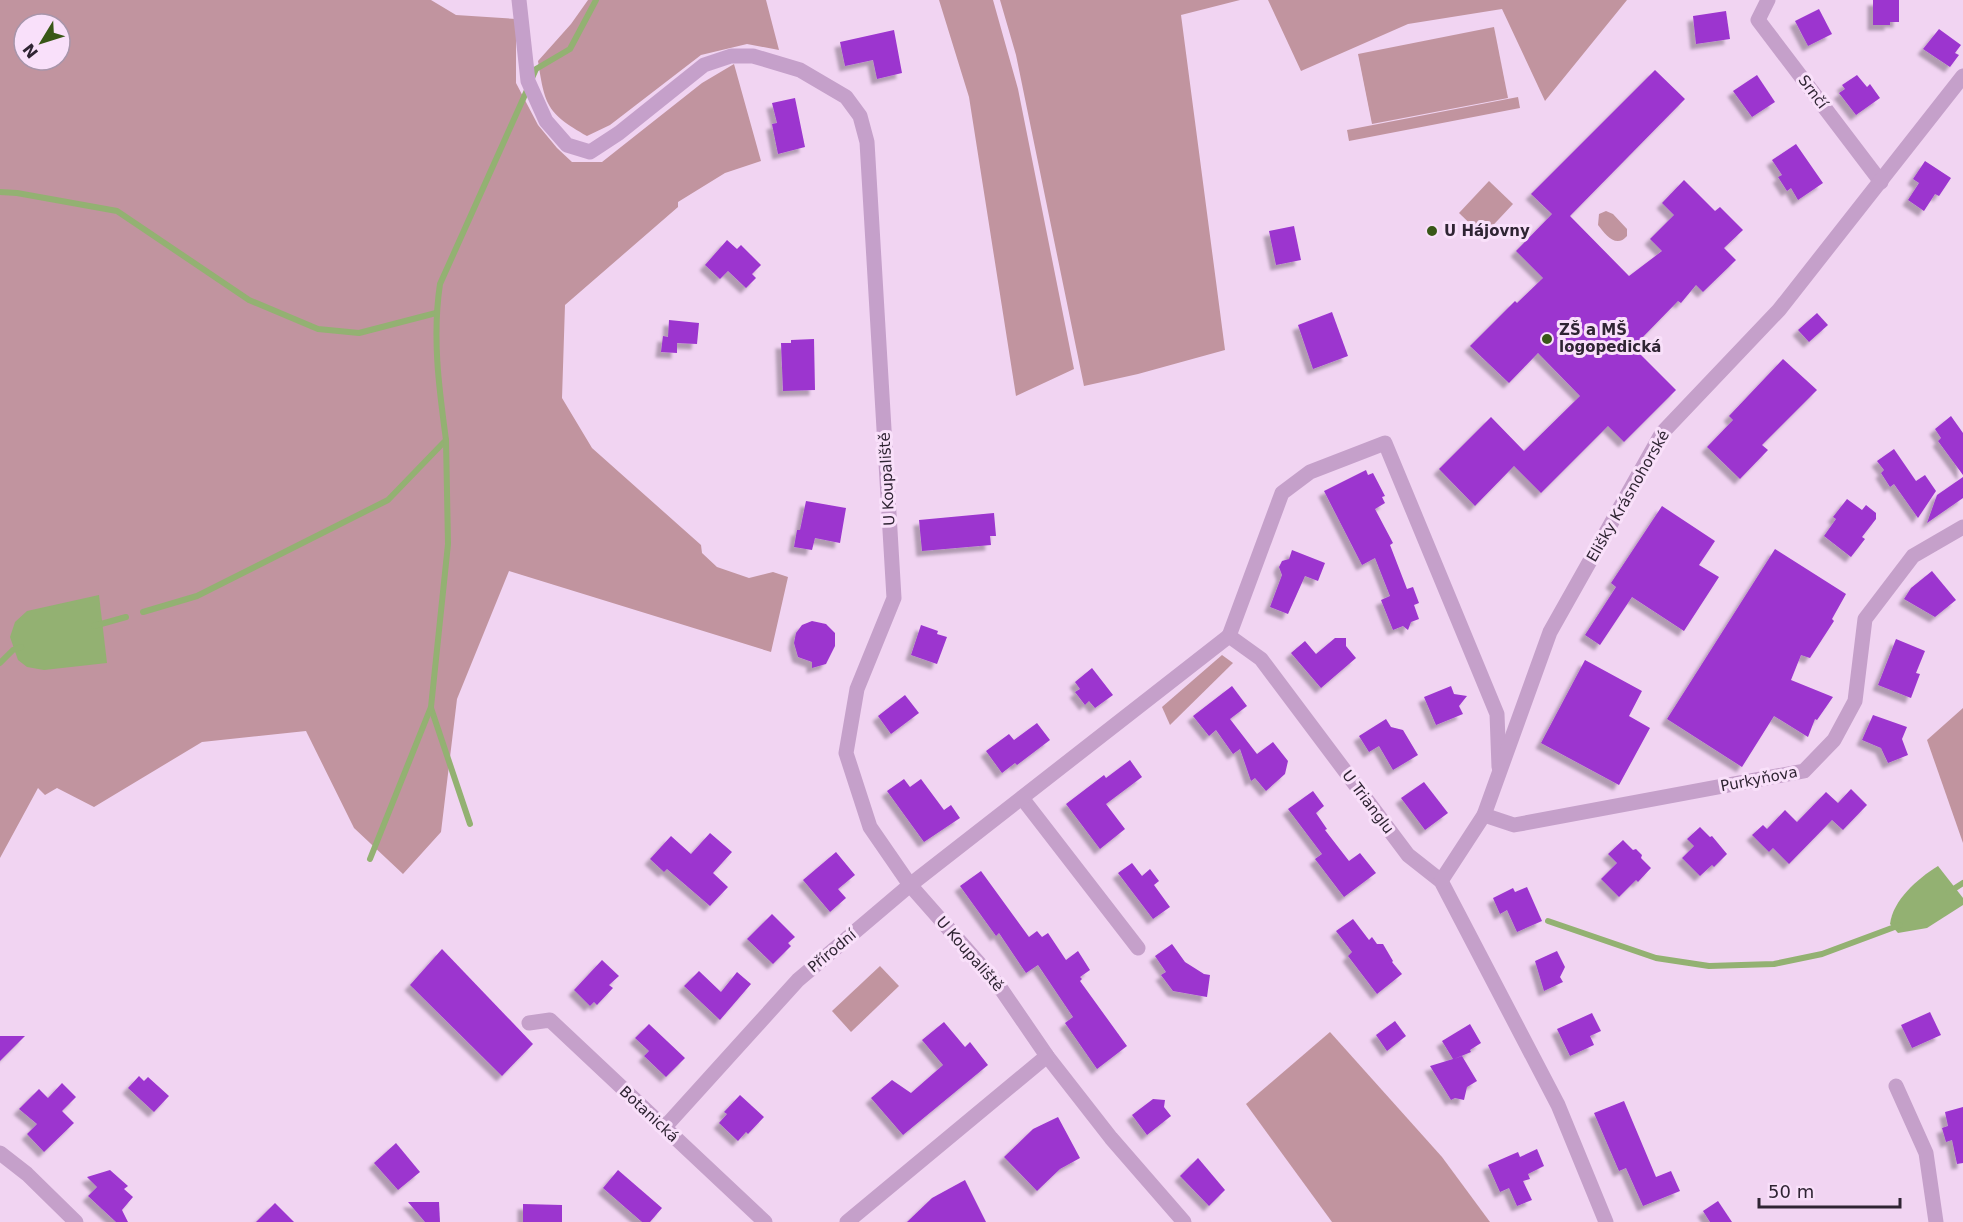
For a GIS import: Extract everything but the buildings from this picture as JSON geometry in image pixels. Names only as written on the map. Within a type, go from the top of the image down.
[{"type":"street","name":"U Koupaliště","points":[[519,0],[528,81],[546,121],[567,145],[590,152],[619,133],[704,65],[731,56],[753,56],[800,70],[846,97],[860,116],[867,142],[894,598],[857,688],[846,753],[870,827],[910,885],[999,986],[1047,1056],[1111,1138],[1184,1222]]},
{"type":"street","name":"Srnčí","points":[[1768,0],[1758,20],[1881,182]]},
{"type":"street","name":"Elišky Krásnohorské","points":[[1441,881],[1484,815],[1550,632],[1662,433],[1779,310],[1963,76]]},
{"type":"street","points":[[1228,636],[1282,493],[1310,472],[1385,443],[1497,714],[1499,776]]},
{"type":"street","name":"Purkyňova","points":[[1484,815],[1514,825],[1804,771],[1834,740],[1855,701],[1865,619],[1913,556],[1963,527]]},
{"type":"street","name":"Přírodní","points":[[664,1128],[798,980],[910,885],[1228,636]]},
{"type":"street","name":"U Trianglu","points":[[1228,636],[1261,659],[1408,855],[1441,881],[1558,1105],[1606,1222]]},
{"type":"street","points":[[1022,798],[1138,948]]},
{"type":"street","name":"Botanická","points":[[529,1023],[550,1020],[765,1222]]},
{"type":"street","points":[[847,1222],[1047,1056]]},
{"type":"street","points":[[1896,1086],[1926,1153],[1936,1222]]},
{"type":"street","points":[[0,1153],[27,1173],[76,1222]]},
{"type":"shaded area","points":[[0,0],[431,0],[456,15],[516,19],[516,83],[538,125],[572,162],[602,162],[702,83],[734,64],[761,161],[725,173],[678,202],[678,207],[565,305],[562,398],[592,448],[701,545],[702,553],[717,567],[749,578],[773,572],[788,577],[771,652],[509,571],[457,699],[441,832],[403,874],[354,828],[306,731],[202,742],[94,807],[57,788],[45,795],[38,788],[0,858]]},
{"type":"shaded area","points":[[588,0],[766,0],[779,50],[747,44],[701,55],[610,125],[587,136],[563,121],[550,107],[543,88],[538,61],[571,24]]},
{"type":"shaded area","points":[[939,0],[993,0],[1018,89],[1074,369],[1016,396],[969,97]]},
{"type":"shaded area","points":[[1000,0],[1240,0],[1181,15],[1225,350],[1084,386],[1016,55]]},
{"type":"shaded area","points":[[1268,0],[1627,0],[1545,101],[1502,9],[1408,24],[1301,71]]},
{"type":"shaded area","points":[[1494,27],[1508,98],[1372,124],[1358,54]]},
{"type":"shaded area","points":[[1518,97],[1520,108],[1349,141],[1347,130]]},
{"type":"shaded area","points":[[1489,181],[1513,204],[1483,236],[1459,213]]},
{"type":"shaded area","points":[[1606,211],[1613,214],[1627,229],[1627,236],[1623,240],[1611,239],[1598,225],[1599,214]]},
{"type":"shaded area","points":[[99,595],[107,663],[44,670],[27,667],[18,660],[10,637],[15,622],[27,611]]},
{"type":"shaded area","points":[[1222,655],[1233,663],[1170,725],[1162,707]]},
{"type":"shaded area","points":[[1963,708],[1963,843],[1927,740]]},
{"type":"shaded area","points":[[1938,866],[1963,898],[1963,905],[1927,928],[1898,933],[1890,924],[1896,907],[1914,884]]},
{"type":"shaded area","points":[[880,966],[899,986],[851,1032],[832,1011]]},
{"type":"shaded area","points":[[1330,1032],[1442,1157],[1490,1222],[1332,1222],[1246,1104]]},
{"type":"waterway","points":[[532,78],[536,69],[570,49],[596,0]]},
{"type":"waterway","points":[[143,612],[197,596],[388,500],[446,440],[437,343],[440,284],[528,88]]},
{"type":"waterway","points":[[0,192],[117,211],[249,300],[318,329],[359,333],[436,313]]},
{"type":"waterway","points":[[370,859],[431,707],[448,544],[446,440]]},
{"type":"waterway","points":[[94,626],[126,617]]},
{"type":"waterway","points":[[0,663],[13,650],[21,647]]},
{"type":"waterway","points":[[431,708],[470,824]]},
{"type":"waterway","points":[[1949,892],[1963,883]]},
{"type":"waterway","points":[[1548,921],[1656,958],[1709,966],[1774,964],[1822,954],[1900,925]]},
{"type":"place","name":"U Hájovny","points":[[1432,231]]},
{"type":"place","name":"ZŠ a MŠ logopedická","points":[[1547,339]]}]
